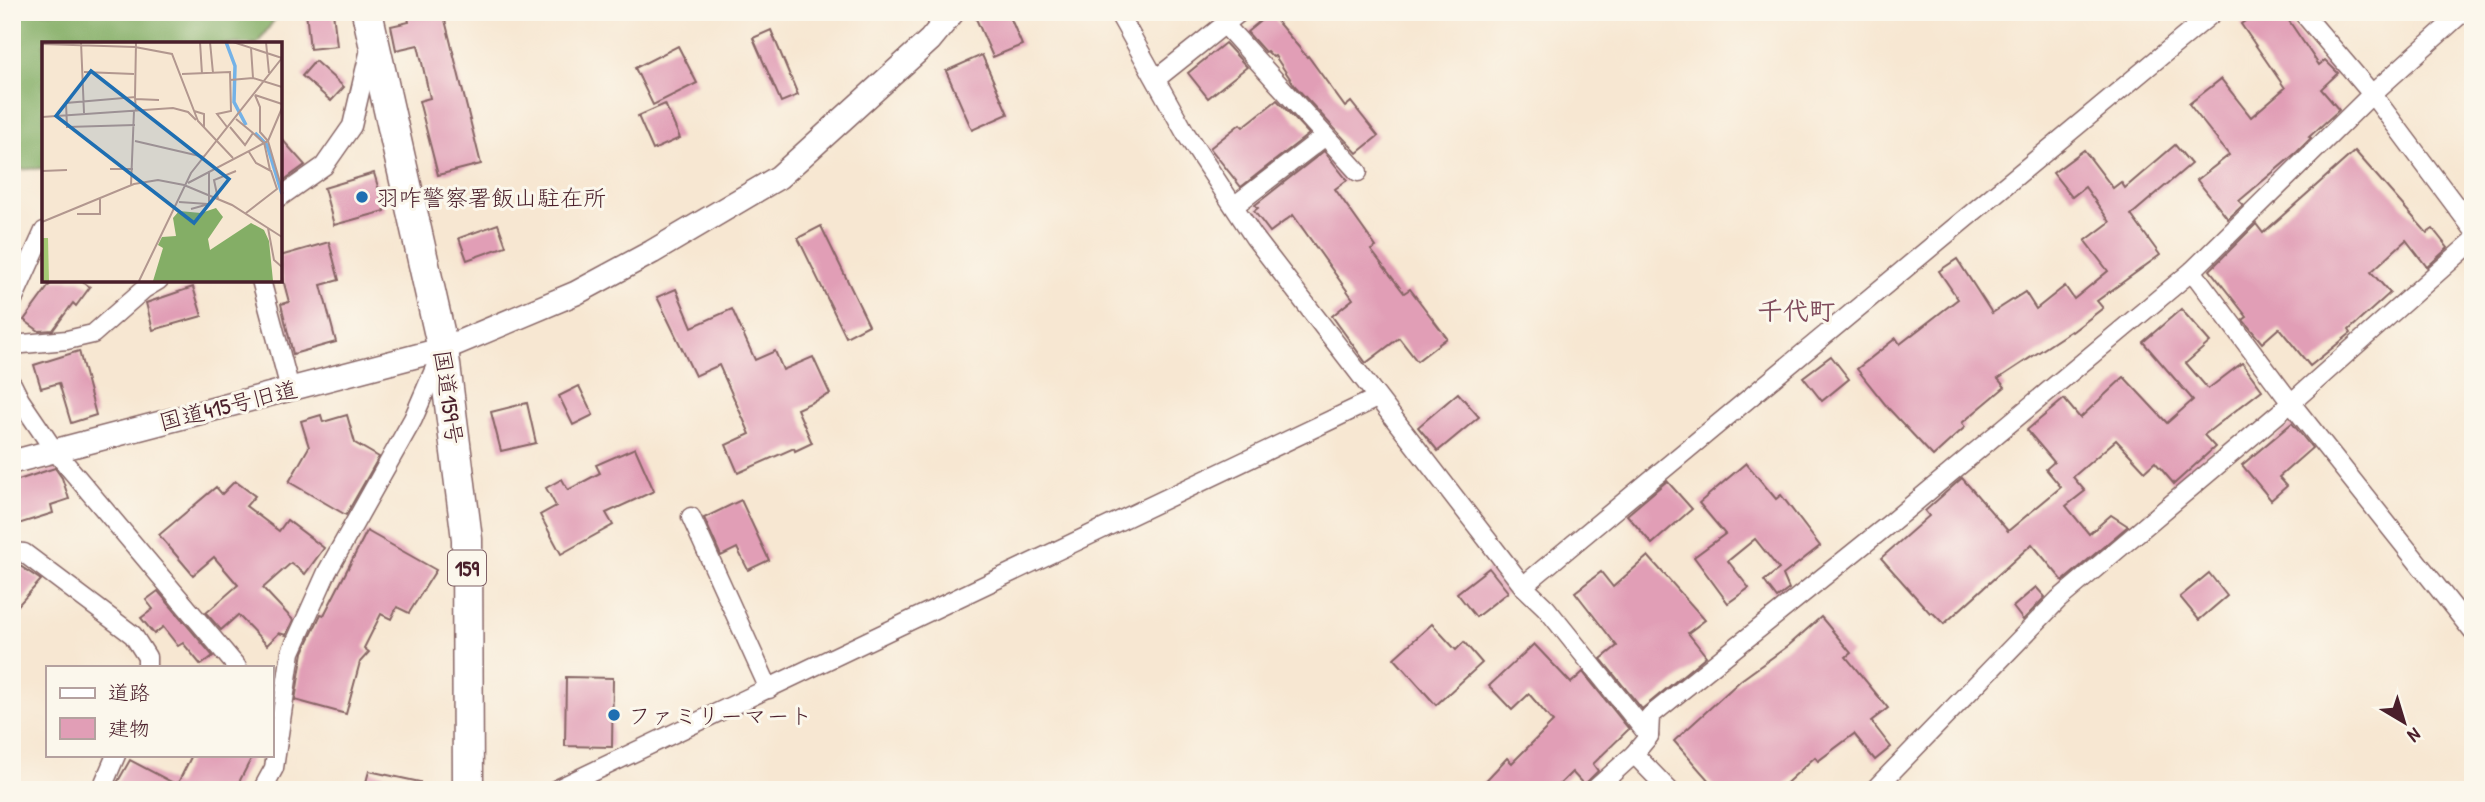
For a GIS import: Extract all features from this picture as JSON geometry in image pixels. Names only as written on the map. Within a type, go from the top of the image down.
[{"type":"highway","name":"国道159号","points":[[370,24],[443,349],[467,539],[468,790]]},
{"type":"street","name":"国道415号旧道","points":[[12,462],[443,349],[576,293],[652,252],[779,177],[930,40],[953,12]]},
{"type":"street","points":[[1118,12],[1186,134],[1254,237],[1523,586],[1546,608],[1649,736]]},
{"type":"street","points":[[1156,79],[1240,12]]},
{"type":"street","points":[[1523,586],[2214,12]]},
{"type":"street","points":[[2302,12],[2372,94],[2473,229]]},
{"type":"street","points":[[1594,790],[1634,754],[1649,736],[1650,716],[1899,516],[2192,271],[2372,94],[2463,12]]},
{"type":"street","points":[[282,196],[324,166],[352,125],[370,24]]},
{"type":"street","points":[[1225,25],[1358,172]]},
{"type":"street","points":[[1234,206],[1325,136]]},
{"type":"street","points":[[12,302],[42,235]]},
{"type":"street","points":[[1874,790],[2059,599],[2291,403],[2473,241]]},
{"type":"street","points":[[2192,271],[2291,403],[2473,632]]},
{"type":"street","points":[[12,345],[67,340],[93,334],[156,282]]},
{"type":"street","points":[[262,282],[290,389]]},
{"type":"street","points":[[262,790],[274,768],[276,714],[290,652],[327,572],[414,419],[443,349]]},
{"type":"street","points":[[12,384],[20,401],[54,450],[236,666]]},
{"type":"street","points":[[555,790],[1377,398]]},
{"type":"street","points":[[691,517],[769,689]]},
{"type":"street","points":[[12,552],[23,554],[133,635],[147,657],[147,666]]},
{"type":"street","points":[[1634,754],[1669,790]]},
{"type":"street","points":[[101,790],[116,756]]},
{"type":"green space","points":[[12,12],[280,12],[258,42],[42,42],[42,168],[12,172]]},
{"type":"building","points":[[306,12],[333,12],[337,46],[310,49]]},
{"type":"building","points":[[407,12],[443,12],[481,164],[438,175],[419,101],[430,98],[418,45],[396,50],[391,26],[409,22]]},
{"type":"building","points":[[973,12],[1008,12],[1022,45],[993,57]]},
{"type":"building","points":[[2257,12],[2283,12],[2319,65],[2325,60],[2338,73],[2321,89],[2339,110],[2309,137],[2311,138],[2297,152],[2239,201],[2243,205],[2228,219],[2197,180],[2229,155],[2189,104],[2221,79],[2251,117],[2285,88],[2241,24]]},
{"type":"building","points":[[1270,13],[1308,56],[1345,107],[1351,102],[1378,136],[1357,153],[1295,86],[1275,56],[1265,52],[1247,32]]},
{"type":"building","points":[[771,30],[798,95],[781,102],[753,38]]},
{"type":"building","points":[[1225,43],[1247,67],[1208,98],[1188,73]]},
{"type":"building","points":[[678,46],[697,83],[653,105],[635,68]]},
{"type":"building","points":[[982,55],[1008,114],[972,130],[946,71]]},
{"type":"building","points":[[315,61],[344,87],[331,101],[302,76]]},
{"type":"building","points":[[1277,100],[1309,134],[1241,187],[1210,148],[1240,124],[1243,127]]},
{"type":"building","points":[[665,104],[680,138],[653,150],[638,116]]},
{"type":"building","points":[[282,139],[305,165],[282,182]]},
{"type":"building","points":[[2175,145],[2191,164],[2131,215],[2160,255],[2097,301],[2103,308],[2072,332],[1998,379],[2005,387],[1962,423],[1965,427],[1933,456],[1889,409],[1857,369],[1896,338],[1900,344],[1958,299],[1939,271],[1957,259],[1992,313],[2025,292],[2036,309],[2065,286],[2074,299],[2108,271],[2085,241],[2110,222],[2085,187],[2072,197],[2053,173],[2084,150],[2113,188],[2121,182],[2125,188]]},
{"type":"building","points":[[1324,151],[1347,180],[1335,189],[1376,247],[1371,250],[1404,293],[1410,289],[1447,338],[1417,361],[1399,338],[1366,363],[1332,316],[1353,299],[1293,215],[1270,232],[1254,211],[1258,208],[1255,205]]},
{"type":"building","points":[[2355,151],[2427,233],[2433,229],[2448,248],[2427,267],[2406,240],[2371,272],[2390,293],[2349,330],[2351,333],[2310,366],[2279,328],[2262,343],[2243,320],[2247,317],[2210,270],[2256,224],[2263,233]]},
{"type":"building","points":[[374,173],[385,211],[334,225],[324,188]]},
{"type":"building","points":[[498,224],[506,246],[467,260],[459,238]]},
{"type":"building","points":[[821,226],[869,325],[846,337],[798,238]]},
{"type":"building","points":[[329,242],[339,280],[321,285],[336,342],[293,354],[281,304],[289,302],[282,276],[282,255]]},
{"type":"building","points":[[52,282],[83,282],[90,287],[76,306],[73,303],[53,330],[39,331],[24,320]]},
{"type":"building","points":[[193,287],[202,316],[153,330],[146,303]]},
{"type":"building","points":[[676,289],[692,327],[732,309],[755,360],[775,351],[783,370],[813,357],[830,394],[797,409],[812,443],[795,451],[794,448],[738,473],[726,445],[750,434],[719,365],[695,376],[657,297]]},
{"type":"building","points":[[2181,309],[2210,342],[2186,363],[2208,389],[2242,363],[2262,390],[2204,435],[2215,447],[2174,484],[2155,462],[2145,471],[2116,440],[2073,477],[2085,491],[2066,506],[2089,534],[2111,515],[2128,526],[2063,581],[2032,544],[1944,624],[1930,613],[1881,558],[1929,516],[1925,511],[1962,478],[2008,531],[2061,487],[2046,469],[2054,462],[2027,430],[2064,399],[2080,418],[2124,377],[2167,423],[2193,400],[2143,342]]},
{"type":"building","points":[[79,351],[96,415],[71,423],[59,383],[41,388],[34,365]]},
{"type":"building","points":[[1831,356],[1849,379],[1822,401],[1803,377]]},
{"type":"building","points":[[579,386],[593,415],[573,425],[559,396]]},
{"type":"building","points":[[1458,393],[1479,417],[1438,451],[1418,427]]},
{"type":"building","points":[[527,403],[536,443],[501,451],[491,412]]},
{"type":"building","points":[[321,415],[323,422],[347,415],[355,443],[379,457],[346,515],[289,482],[309,447],[301,421]]},
{"type":"building","points":[[2292,423],[2312,448],[2279,477],[2287,486],[2271,500],[2242,465]]},
{"type":"building","points":[[635,448],[654,491],[606,513],[613,525],[561,554],[540,515],[556,506],[546,488],[562,479],[568,490],[600,473],[596,465]]},
{"type":"building","points":[[1746,463],[1776,499],[1781,495],[1820,546],[1783,575],[1789,589],[1777,598],[1764,581],[1779,569],[1755,539],[1728,561],[1749,588],[1728,603],[1694,557],[1725,534],[1699,503]]},
{"type":"building","points":[[55,468],[62,478],[69,499],[51,505],[53,513],[12,526],[12,482]]},
{"type":"building","points":[[235,481],[255,496],[246,506],[279,531],[287,520],[324,548],[305,574],[291,563],[263,588],[293,620],[286,635],[279,633],[267,645],[238,615],[221,630],[206,613],[238,585],[214,557],[193,575],[159,535],[216,487],[222,494]]},
{"type":"building","points":[[1667,481],[1692,509],[1652,544],[1627,515]]},
{"type":"building","points":[[741,500],[769,560],[748,570],[737,548],[721,556],[704,518]]},
{"type":"building","points":[[367,531],[436,570],[409,613],[397,607],[391,619],[381,614],[364,648],[369,652],[360,662],[346,714],[295,700],[303,652]]},
{"type":"building","points":[[1648,556],[1705,620],[1688,633],[1706,656],[1642,709],[1601,659],[1617,646],[1575,592],[1601,572],[1613,587]]},
{"type":"building","points":[[12,563],[41,580],[12,612]]},
{"type":"building","points":[[1489,568],[1508,592],[1476,617],[1457,593]]},
{"type":"building","points":[[2209,573],[2227,596],[2199,620],[2180,597]]},
{"type":"building","points":[[2036,587],[2045,597],[2023,620],[2013,607]]},
{"type":"building","points":[[158,591],[213,656],[201,665],[183,643],[178,646],[163,627],[154,634],[141,618],[153,609],[146,600]]},
{"type":"building","points":[[1821,617],[1851,653],[1846,657],[1888,708],[1871,721],[1891,747],[1875,760],[1854,734],[1818,761],[1815,757],[1779,790],[1717,790],[1674,741],[1741,680],[1788,646]]},
{"type":"building","points":[[1432,624],[1456,650],[1464,642],[1482,663],[1436,705],[1394,658]]},
{"type":"building","points":[[1534,644],[1571,683],[1583,672],[1629,729],[1593,764],[1598,771],[1584,785],[1572,772],[1554,790],[1477,790],[1507,758],[1512,763],[1553,722],[1529,694],[1512,710],[1489,686]]},
{"type":"building","points":[[566,677],[613,678],[612,747],[565,746]]},
{"type":"building","points":[[192,756],[252,756],[235,790],[113,790],[130,760],[177,785]]},
{"type":"building","points":[[369,771],[420,782],[419,790],[364,790]]},
{"type":"place","name":"羽咋警察署飯山駐在所","points":[[362,197]]},
{"type":"place","name":"ファミリーマート","points":[[614,715]]},
{"type":"district","name":"千代町","points":[[1796,310]]}]
